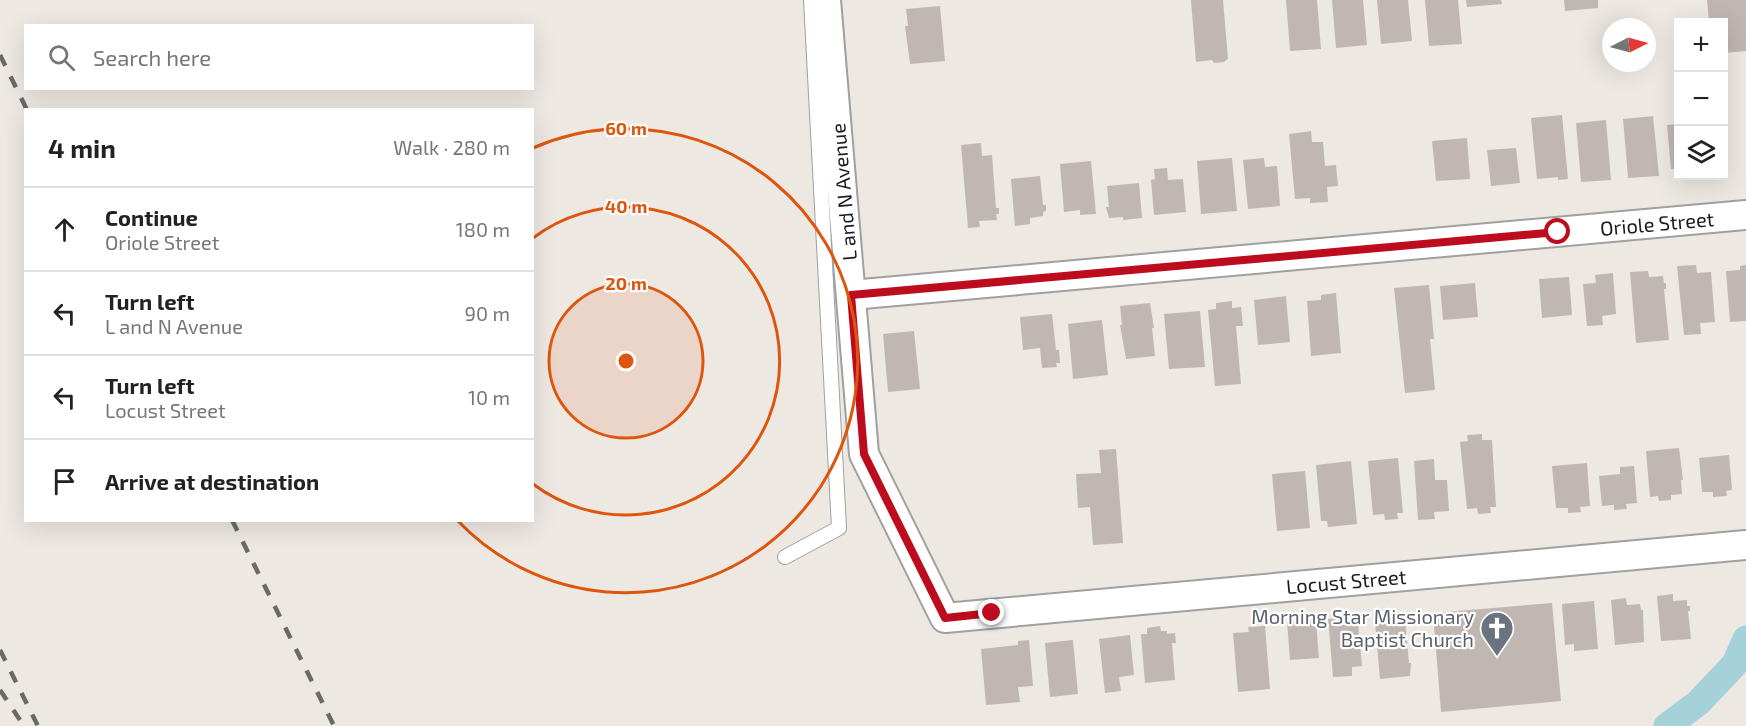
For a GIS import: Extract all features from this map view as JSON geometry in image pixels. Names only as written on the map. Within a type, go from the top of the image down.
[{"type":"street","name":"L and N Avenue","points":[[826,0],[864,454],[945,618]]},
{"type":"street","name":"Oriole Street","points":[[851,295],[1746,215]]},
{"type":"street","name":"Locust Street","points":[[945,618],[1746,545]]},
{"type":"lane","points":[[785,557],[839,528],[811,0]]},
{"type":"building","points":[[1191,0],[1223,0],[1228,59],[1224,62],[1214,63],[1212,60],[1196,62]]},
{"type":"building","points":[[1286,0],[1317,0],[1321,49],[1290,51]]},
{"type":"building","points":[[1332,0],[1363,0],[1367,45],[1336,48]]},
{"type":"building","points":[[1377,0],[1408,0],[1412,41],[1381,44]]},
{"type":"building","points":[[1425,0],[1458,0],[1462,44],[1429,46]]},
{"type":"building","points":[[1466,0],[1501,0],[1502,4],[1467,7]]},
{"type":"building","points":[[1564,0],[1598,0],[1598,8],[1565,11]]},
{"type":"building","points":[[1707,0],[1746,0],[1746,51],[1728,53],[1728,18],[1709,18]]},
{"type":"building","points":[[940,6],[945,61],[910,64],[905,26],[908,26],[906,9]]},
{"type":"building","points":[[1562,115],[1568,179],[1558,180],[1558,177],[1537,179],[1531,118]]},
{"type":"building","points":[[1653,116],[1659,176],[1628,178],[1623,119]]},
{"type":"building","points":[[1606,120],[1611,180],[1581,182],[1576,123]]},
{"type":"building","points":[[1674,124],[1674,169],[1671,169],[1667,125]]},
{"type":"building","points":[[1311,131],[1312,142],[1323,142],[1325,166],[1336,165],[1338,186],[1327,187],[1328,202],[1310,203],[1310,198],[1295,199],[1289,134]]},
{"type":"building","points":[[1467,138],[1470,179],[1436,181],[1432,141]]},
{"type":"building","points":[[981,143],[982,156],[992,155],[996,208],[999,208],[999,214],[996,214],[997,220],[979,221],[980,227],[968,228],[961,145]]},
{"type":"building","points":[[1516,148],[1520,183],[1491,186],[1487,150]]},
{"type":"building","points":[[1232,158],[1237,211],[1201,214],[1197,161]]},
{"type":"building","points":[[1264,158],[1265,167],[1277,166],[1280,206],[1248,209],[1243,160]]},
{"type":"building","points":[[1091,161],[1096,214],[1080,215],[1080,210],[1064,212],[1060,164]]},
{"type":"building","points":[[1167,168],[1168,180],[1183,179],[1186,212],[1154,215],[1151,180],[1155,179],[1154,169]]},
{"type":"building","points":[[1040,176],[1043,205],[1046,205],[1046,211],[1043,212],[1043,216],[1030,218],[1030,224],[1015,226],[1011,179]]},
{"type":"building","points":[[1139,183],[1142,218],[1123,220],[1123,217],[1109,218],[1106,207],[1109,207],[1107,186]]},
{"type":"building","points":[[1696,265],[1697,273],[1711,272],[1715,322],[1700,323],[1701,334],[1684,335],[1677,266]]},
{"type":"building","points":[[1746,265],[1746,321],[1730,322],[1726,271],[1740,270],[1740,266]]},
{"type":"building","points":[[1648,271],[1649,277],[1663,276],[1664,283],[1666,283],[1666,289],[1664,289],[1669,340],[1636,343],[1630,272]]},
{"type":"building","points":[[1613,273],[1616,314],[1602,316],[1603,325],[1587,326],[1583,284],[1596,283],[1595,275]]},
{"type":"building","points":[[1569,277],[1572,315],[1542,318],[1539,279]]},
{"type":"building","points":[[1475,283],[1478,317],[1443,320],[1440,286]]},
{"type":"building","points":[[1429,285],[1434,339],[1430,339],[1435,390],[1405,393],[1394,288]]},
{"type":"building","points":[[1336,293],[1341,353],[1311,356],[1307,301],[1321,300],[1321,295]]},
{"type":"building","points":[[1286,296],[1290,342],[1258,345],[1254,300]]},
{"type":"building","points":[[1232,301],[1232,308],[1241,307],[1243,326],[1236,326],[1241,384],[1215,386],[1208,310],[1216,309],[1216,303]]},
{"type":"building","points":[[1150,303],[1155,356],[1126,359],[1120,325],[1122,325],[1120,306]]},
{"type":"building","points":[[1200,311],[1205,367],[1169,369],[1164,314]]},
{"type":"building","points":[[1052,314],[1056,350],[1059,350],[1060,363],[1056,363],[1057,367],[1042,368],[1040,348],[1023,350],[1020,317]]},
{"type":"building","points":[[1102,320],[1108,375],[1073,379],[1068,324]]},
{"type":"building","points":[[914,331],[920,389],[888,392],[883,334]]},
{"type":"building","points":[[1482,434],[1482,440],[1492,440],[1496,507],[1490,507],[1491,513],[1478,514],[1477,508],[1467,509],[1460,442],[1468,441],[1467,435]]},
{"type":"building","points":[[1679,448],[1683,480],[1681,480],[1682,494],[1671,495],[1671,500],[1659,501],[1658,496],[1650,497],[1646,451]]},
{"type":"building","points":[[1116,449],[1123,543],[1093,545],[1090,507],[1078,508],[1076,474],[1101,473],[1099,450]]},
{"type":"building","points":[[1729,455],[1732,490],[1726,491],[1727,496],[1713,497],[1713,492],[1702,492],[1699,458]]},
{"type":"building","points":[[1398,458],[1403,513],[1397,513],[1398,519],[1385,520],[1384,514],[1373,515],[1368,461]]},
{"type":"building","points":[[1434,459],[1435,480],[1447,480],[1449,511],[1434,512],[1435,519],[1418,520],[1414,461]]},
{"type":"building","points":[[1351,461],[1357,524],[1328,527],[1327,521],[1321,521],[1316,465]]},
{"type":"building","points":[[1587,463],[1590,506],[1580,507],[1581,512],[1568,513],[1568,508],[1556,508],[1552,466]]},
{"type":"building","points":[[1634,466],[1637,503],[1626,504],[1627,509],[1614,510],[1614,505],[1602,506],[1599,476],[1620,474],[1620,467]]},
{"type":"building","points":[[1305,471],[1310,528],[1277,531],[1272,474]]},
{"type":"building","points":[[1673,594],[1673,601],[1687,600],[1687,606],[1690,606],[1690,611],[1688,611],[1691,639],[1661,641],[1657,596]]},
{"type":"building","points":[[1626,598],[1627,605],[1640,604],[1643,610],[1644,642],[1615,645],[1611,600]]},
{"type":"building","points":[[1594,601],[1598,649],[1574,651],[1574,644],[1565,645],[1562,604]]},
{"type":"building","name":"Morning Star Missionary Baptist Church","points":[[1552,603],[1561,701],[1441,712],[1433,613]]},
{"type":"building","points":[[1342,618],[1343,625],[1358,623],[1362,666],[1352,667],[1352,676],[1333,677],[1328,619]]},
{"type":"building","points":[[1405,619],[1409,663],[1411,663],[1410,676],[1380,679],[1375,622]]},
{"type":"building","points":[[1316,621],[1319,658],[1290,660],[1287,622]]},
{"type":"building","points":[[1160,626],[1161,631],[1167,631],[1167,634],[1175,633],[1176,643],[1172,643],[1175,680],[1145,683],[1141,634],[1147,634],[1147,628]]},
{"type":"building","points":[[1265,626],[1270,689],[1238,692],[1233,633],[1249,632],[1248,627]]},
{"type":"building","points":[[1130,635],[1134,675],[1119,677],[1121,691],[1105,693],[1099,639]]},
{"type":"building","points":[[1029,640],[1033,686],[1018,687],[1020,702],[986,705],[981,649],[1018,645],[1018,641]]},
{"type":"building","points":[[1073,640],[1078,694],[1050,697],[1045,643]]},
{"type":"waterway","points":[[1667,726],[1698,703],[1735,664],[1746,639]]},
{"type":"railway","points":[[0,55],[26,108]]},
{"type":"railway","points":[[233,522],[334,726]]},
{"type":"railway","points":[[0,650],[38,726]]},
{"type":"railway","points":[[0,690],[24,726]]},
{"type":"place","name":"Morning Star Missionary Baptist Church","points":[[1497,657]]},
{"type":"route","points":[[992,613],[945,618],[864,454],[851,295],[1558,232]]}]
